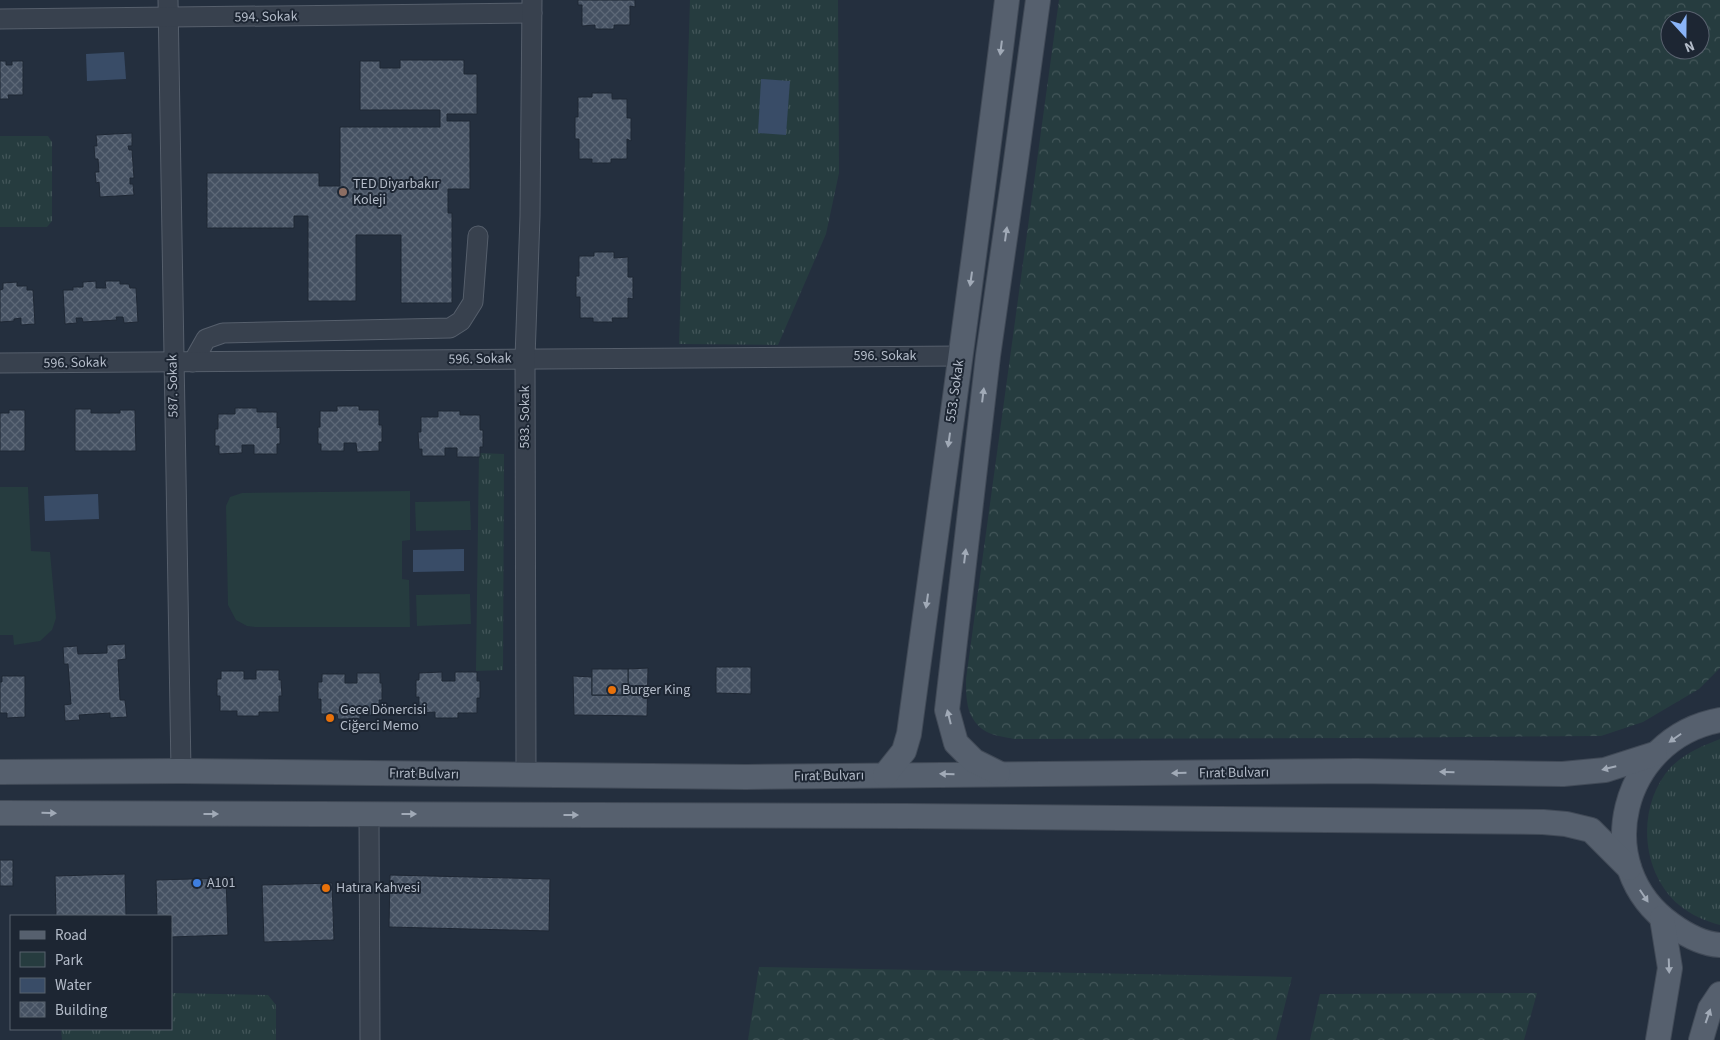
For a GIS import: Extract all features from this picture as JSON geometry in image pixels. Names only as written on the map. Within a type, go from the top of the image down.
[{"type":"main road","name":"553. Sokak","points":[[885,775],[904,751],[909,734],[985,184],[1007,0]]},
{"type":"main road","points":[[1002,775],[974,761],[956,743],[947,710],[988,356],[1038,0]]},
{"type":"main road","points":[[1720,720],[1705,723],[1678,735],[1655,754],[1637,779],[1626,808],[1624,838],[1629,868],[1642,895],[1662,918],[1685,935],[1720,946]]},
{"type":"main road","name":"Fırat Bulvarı","points":[[0,772],[181,771],[746,777],[1356,771],[1563,774],[1605,770],[1655,754]]},
{"type":"main road","points":[[0,813],[908,816],[1543,822],[1566,824],[1591,830],[1629,868]]},
{"type":"main road","points":[[1658,1040],[1670,968],[1662,918]]},
{"type":"main road","points":[[1701,1040],[1710,1009],[1720,994]]},
{"type":"street","name":"594. Sokak","points":[[0,19],[168,9],[532,6]]},
{"type":"street","name":"583. Sokak","points":[[526,775],[525,358],[530,216],[532,6]]},
{"type":"street","name":"587. Sokak","points":[[168,9],[181,771]]},
{"type":"street","points":[[193,362],[206,339],[223,334],[450,328],[461,321],[473,302],[478,236]]},
{"type":"street","name":"596. Sokak","points":[[0,363],[960,356]]},
{"type":"street","points":[[369,814],[370,1040]]},
{"type":"green space","points":[[690,0],[838,0],[839,173],[826,234],[778,345],[679,344]]},
{"type":"green space","points":[[1059,0],[1720,0],[1720,668],[1699,689],[1643,722],[1601,736],[1354,738],[1014,739],[990,733],[980,727],[971,715],[966,694],[966,679]]},
{"type":"green space","points":[[0,136],[48,136],[52,142],[52,221],[47,227],[0,227]]},
{"type":"green space","points":[[479,453],[504,454],[503,670],[476,671]]},
{"type":"green space","points":[[0,487],[28,487],[31,551],[50,552],[56,618],[52,630],[40,641],[14,645],[13,635],[0,635]]},
{"type":"green space","points":[[410,491],[410,540],[402,541],[402,579],[409,580],[410,627],[255,627],[247,626],[236,620],[228,605],[226,506],[230,497],[242,493]]},
{"type":"green space","points":[[470,501],[471,530],[416,531],[415,502]]},
{"type":"green space","points":[[470,594],[471,624],[417,626],[416,595]]},
{"type":"green space","points":[[1720,739],[1720,925],[1688,912],[1666,891],[1656,875],[1650,857],[1647,838],[1652,800],[1660,782],[1671,767],[1700,747]]},
{"type":"green space","points":[[759,967],[1292,977],[1276,1040],[748,1040]]},
{"type":"green space","points":[[172,993],[268,995],[276,1005],[276,1040],[62,1040],[61,1030],[172,1030]]},
{"type":"green space","points":[[1537,993],[1524,1040],[1310,1040],[1320,994]]},
{"type":"water","points":[[124,52],[126,79],[87,81],[86,54]]},
{"type":"water","points":[[761,79],[790,81],[786,135],[758,133]]},
{"type":"water","points":[[98,494],[99,519],[45,521],[44,496]]},
{"type":"water","points":[[464,549],[464,571],[413,572],[413,550]]},
{"type":"building","points":[[578,0],[635,0],[635,7],[630,6],[630,25],[614,25],[614,29],[595,29],[595,25],[582,26],[582,5],[578,5]]},
{"type":"building","points":[[400,60],[464,60],[464,74],[477,74],[477,114],[447,114],[447,121],[470,121],[470,189],[448,189],[448,213],[452,213],[452,303],[401,303],[401,235],[356,235],[356,301],[308,301],[308,216],[294,216],[294,228],[207,228],[207,173],[319,173],[319,186],[340,186],[340,127],[440,127],[440,110],[360,110],[360,61],[380,61],[380,68],[400,68]]},
{"type":"building","points":[[0,61],[6,61],[6,65],[12,65],[12,61],[23,61],[23,95],[8,95],[9,99],[0,99]]},
{"type":"building","points":[[592,93],[612,93],[612,99],[627,99],[627,118],[631,118],[631,141],[627,139],[627,159],[611,159],[611,163],[592,163],[592,159],[579,159],[579,139],[575,139],[575,117],[578,117],[578,97],[592,97]]},
{"type":"building","points":[[132,133],[132,146],[128,146],[129,150],[132,150],[134,178],[130,178],[130,184],[133,184],[134,195],[100,197],[99,182],[96,183],[95,172],[99,172],[98,159],[95,159],[94,146],[97,146],[96,135]]},
{"type":"building","points":[[594,252],[614,252],[614,258],[628,257],[628,277],[633,277],[633,299],[628,298],[628,318],[612,318],[613,322],[593,322],[593,318],[580,318],[580,297],[576,297],[576,276],[579,276],[579,256],[594,256]]},
{"type":"building","points":[[96,281],[96,288],[106,288],[105,281],[120,281],[120,284],[129,284],[130,288],[136,288],[138,322],[124,323],[123,317],[116,317],[117,320],[83,322],[82,318],[76,318],[77,323],[65,324],[63,290],[73,290],[73,287],[83,287],[83,282]]},
{"type":"building","points":[[17,282],[17,286],[27,286],[27,290],[33,290],[35,324],[21,325],[21,318],[14,319],[14,321],[0,322],[0,290],[3,289],[3,283]]},
{"type":"building","points":[[337,406],[359,406],[359,410],[379,410],[379,425],[382,425],[382,442],[379,442],[379,451],[357,452],[356,443],[344,443],[344,451],[321,451],[321,444],[318,444],[320,411],[337,411]]},
{"type":"building","points":[[235,408],[257,408],[257,412],[277,412],[277,428],[280,427],[280,444],[277,444],[277,454],[254,454],[254,445],[242,445],[242,453],[219,454],[219,446],[215,446],[215,429],[218,429],[218,414],[235,414]]},
{"type":"building","points":[[75,409],[91,409],[91,413],[120,413],[120,410],[135,410],[136,451],[75,451]]},
{"type":"building","points":[[9,410],[25,410],[25,451],[0,451],[0,413],[9,413]]},
{"type":"building","points":[[438,411],[460,411],[460,415],[480,415],[480,430],[483,430],[483,447],[480,447],[480,457],[457,457],[457,448],[445,448],[445,456],[422,456],[422,449],[419,449],[418,432],[421,432],[421,417],[438,417]]},
{"type":"building","points":[[125,644],[126,659],[118,660],[120,700],[125,700],[127,717],[110,718],[110,713],[79,715],[80,720],[65,721],[64,705],[71,704],[68,664],[64,664],[63,647],[77,646],[78,654],[107,653],[107,645]]},
{"type":"building","points":[[716,667],[751,667],[751,694],[716,693]]},
{"type":"building","points":[[648,668],[647,716],[574,715],[573,676],[592,677],[592,695],[628,695],[628,669]]},
{"type":"building","points":[[592,669],[628,669],[628,695],[592,695]]},
{"type":"building","points":[[256,670],[279,670],[282,696],[279,696],[279,712],[259,712],[259,716],[237,716],[237,711],[220,711],[220,696],[217,696],[217,679],[221,679],[221,671],[244,671],[244,679],[256,679]]},
{"type":"building","points":[[442,672],[442,681],[455,681],[455,672],[477,672],[477,681],[480,681],[480,698],[477,698],[477,713],[458,713],[458,718],[435,718],[435,712],[419,713],[419,697],[416,697],[416,680],[419,680],[419,673]]},
{"type":"building","points":[[357,673],[380,673],[382,700],[379,700],[380,715],[360,715],[360,719],[338,719],[337,714],[321,714],[321,699],[318,699],[318,682],[322,682],[322,674],[345,674],[345,683],[357,683]]},
{"type":"building","points":[[2,676],[25,676],[25,717],[7,718],[7,713],[0,713],[0,682],[2,682]]},
{"type":"building","points":[[0,860],[13,860],[13,886],[0,886]]},
{"type":"building","points":[[125,874],[126,915],[56,915],[55,876]]},
{"type":"building","points":[[390,875],[550,879],[549,931],[389,927]]},
{"type":"building","points":[[226,878],[228,935],[172,937],[172,915],[157,915],[156,880]]},
{"type":"building","points":[[332,883],[334,940],[264,942],[262,885]]},
{"type":"place","name":"TED Diyarbakır Koleji","points":[[343,192]]},
{"type":"place","name":"Burger King","points":[[612,690]]},
{"type":"place","name":"Gece Dönercisi Ciğerci Memo","points":[[330,718]]},
{"type":"place","name":"A101","points":[[197,883]]},
{"type":"place","name":"Hatıra Kahvesi","points":[[326,888]]}]
